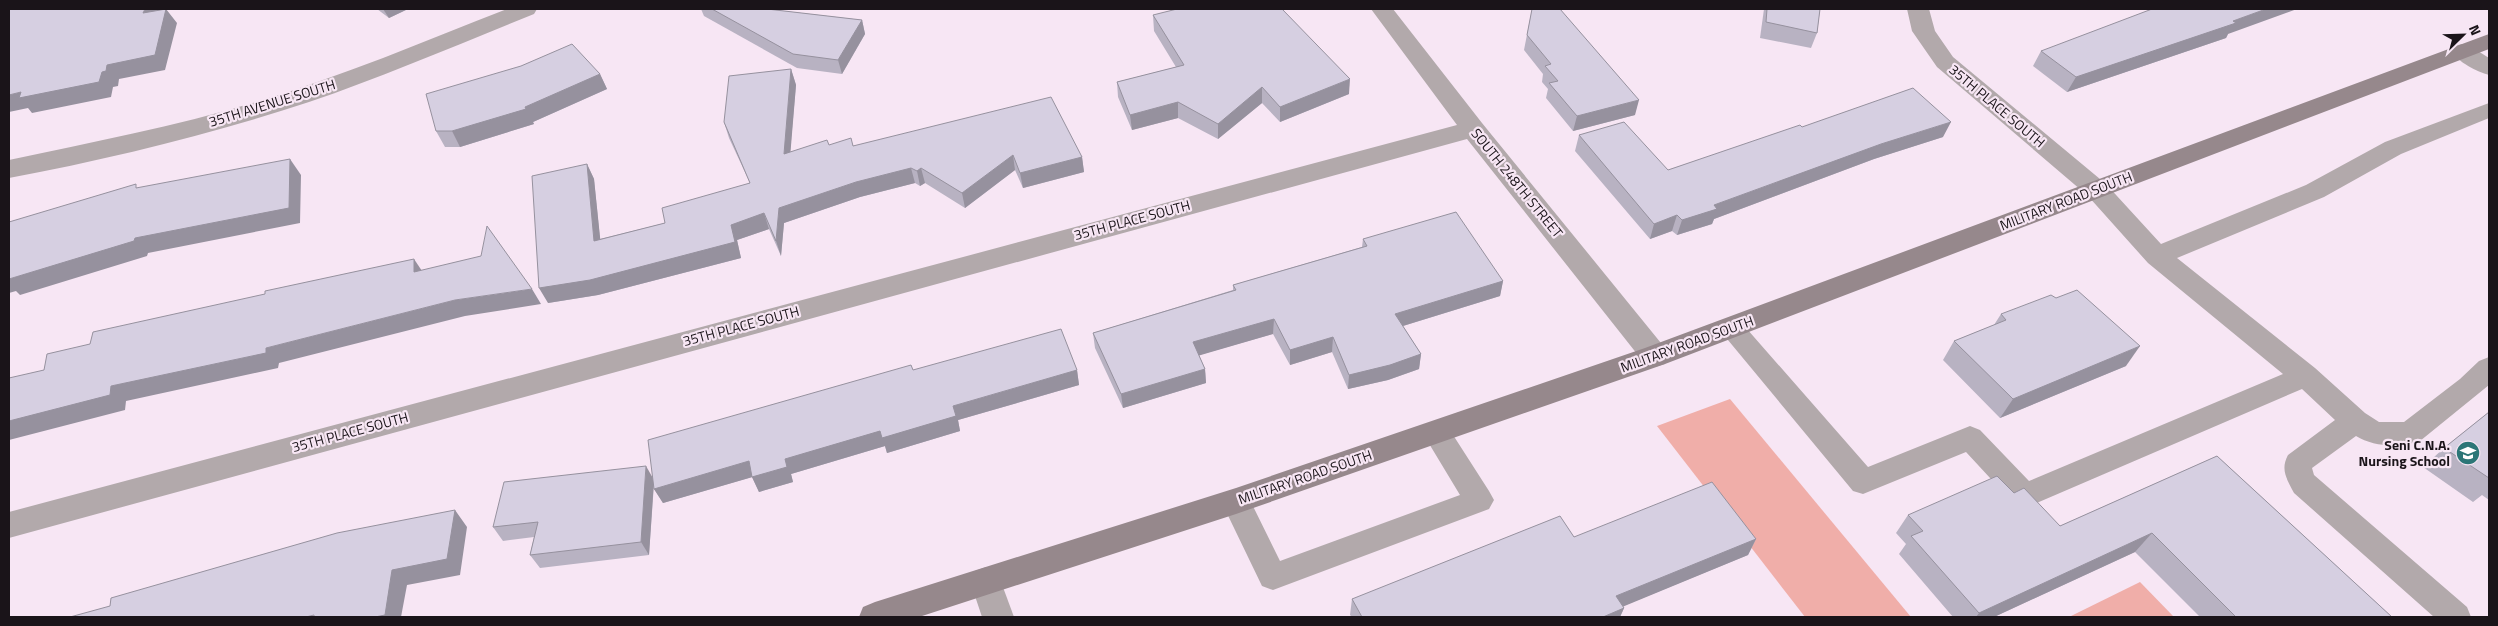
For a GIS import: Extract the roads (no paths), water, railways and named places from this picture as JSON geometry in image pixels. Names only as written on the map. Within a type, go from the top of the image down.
[{"type":"main road","name":"MILITARY ROAD SOUTH","points":[[875,617],[1236,500],[1655,356],[2489,41]]},
{"type":"street","name":"35TH AVENUE SOUTH","points":[[9,169],[145,139],[267,107],[354,78],[526,9]]},
{"type":"street","name":"SOUTH 248TH STREET","points":[[1382,9],[1655,356]]},
{"type":"street","name":"35TH PLACE SOUTH","points":[[1918,9],[1918,18],[1926,39],[1945,62],[2096,190]]},
{"type":"street","name":"35TH PLACE SOUTH","points":[[9,525],[1474,128]]},
{"type":"street","points":[[986,581],[998,617]]},
{"type":"lane","points":[[2462,51],[2489,68]]},
{"type":"lane","points":[[2157,256],[2315,191],[2393,148],[2489,110]]},
{"type":"lane","points":[[2096,190],[2157,256],[2305,376],[2355,421],[2375,432],[2410,433],[2470,387],[2489,368]]},
{"type":"lane","points":[[1731,328],[1863,482],[1970,438],[2025,496],[2305,376]]},
{"type":"lane","points":[[2355,421],[2298,463],[2298,472],[2304,484],[2456,617]]},
{"type":"lane","points":[[1236,500],[1273,577],[1479,500],[1436,432]]},
{"type":"place","name":"Seni C.N.A. Nursing School","points":[[2468,453]]}]
